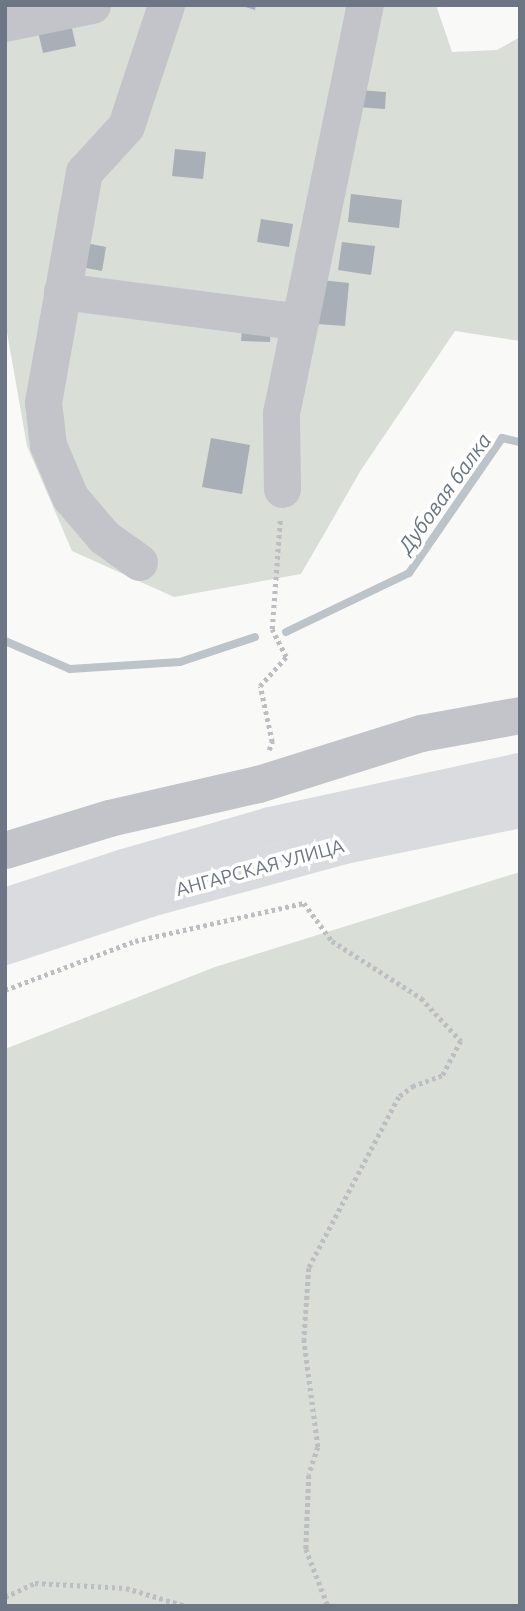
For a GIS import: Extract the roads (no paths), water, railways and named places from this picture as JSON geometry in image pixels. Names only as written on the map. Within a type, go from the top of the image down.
[{"type":"main road","name":"АНГАРСКАЯ УЛИЦА","points":[[5,908],[124,868],[270,826],[520,772]]},
{"type":"main road","name":"АНГАРСКАЯ УЛИЦА","points":[[5,946],[149,898],[332,849],[520,809]]},
{"type":"street","points":[[5,23],[92,5]]},
{"type":"street","points":[[139,562],[104,537],[70,497],[48,445],[43,402],[84,172],[126,126],[166,5]]},
{"type":"street","points":[[282,489],[281,413],[365,5]]},
{"type":"street","points":[[62,291],[300,322]]},
{"type":"street","points":[[5,850],[109,818],[258,784],[421,733],[520,715]]},
{"type":"waterway","name":"Дубовая балка","points":[[286,632],[409,573],[502,438],[520,442]]},
{"type":"waterway","name":"Дубовая балка","points":[[5,641],[70,669],[180,662],[255,637]]}]
